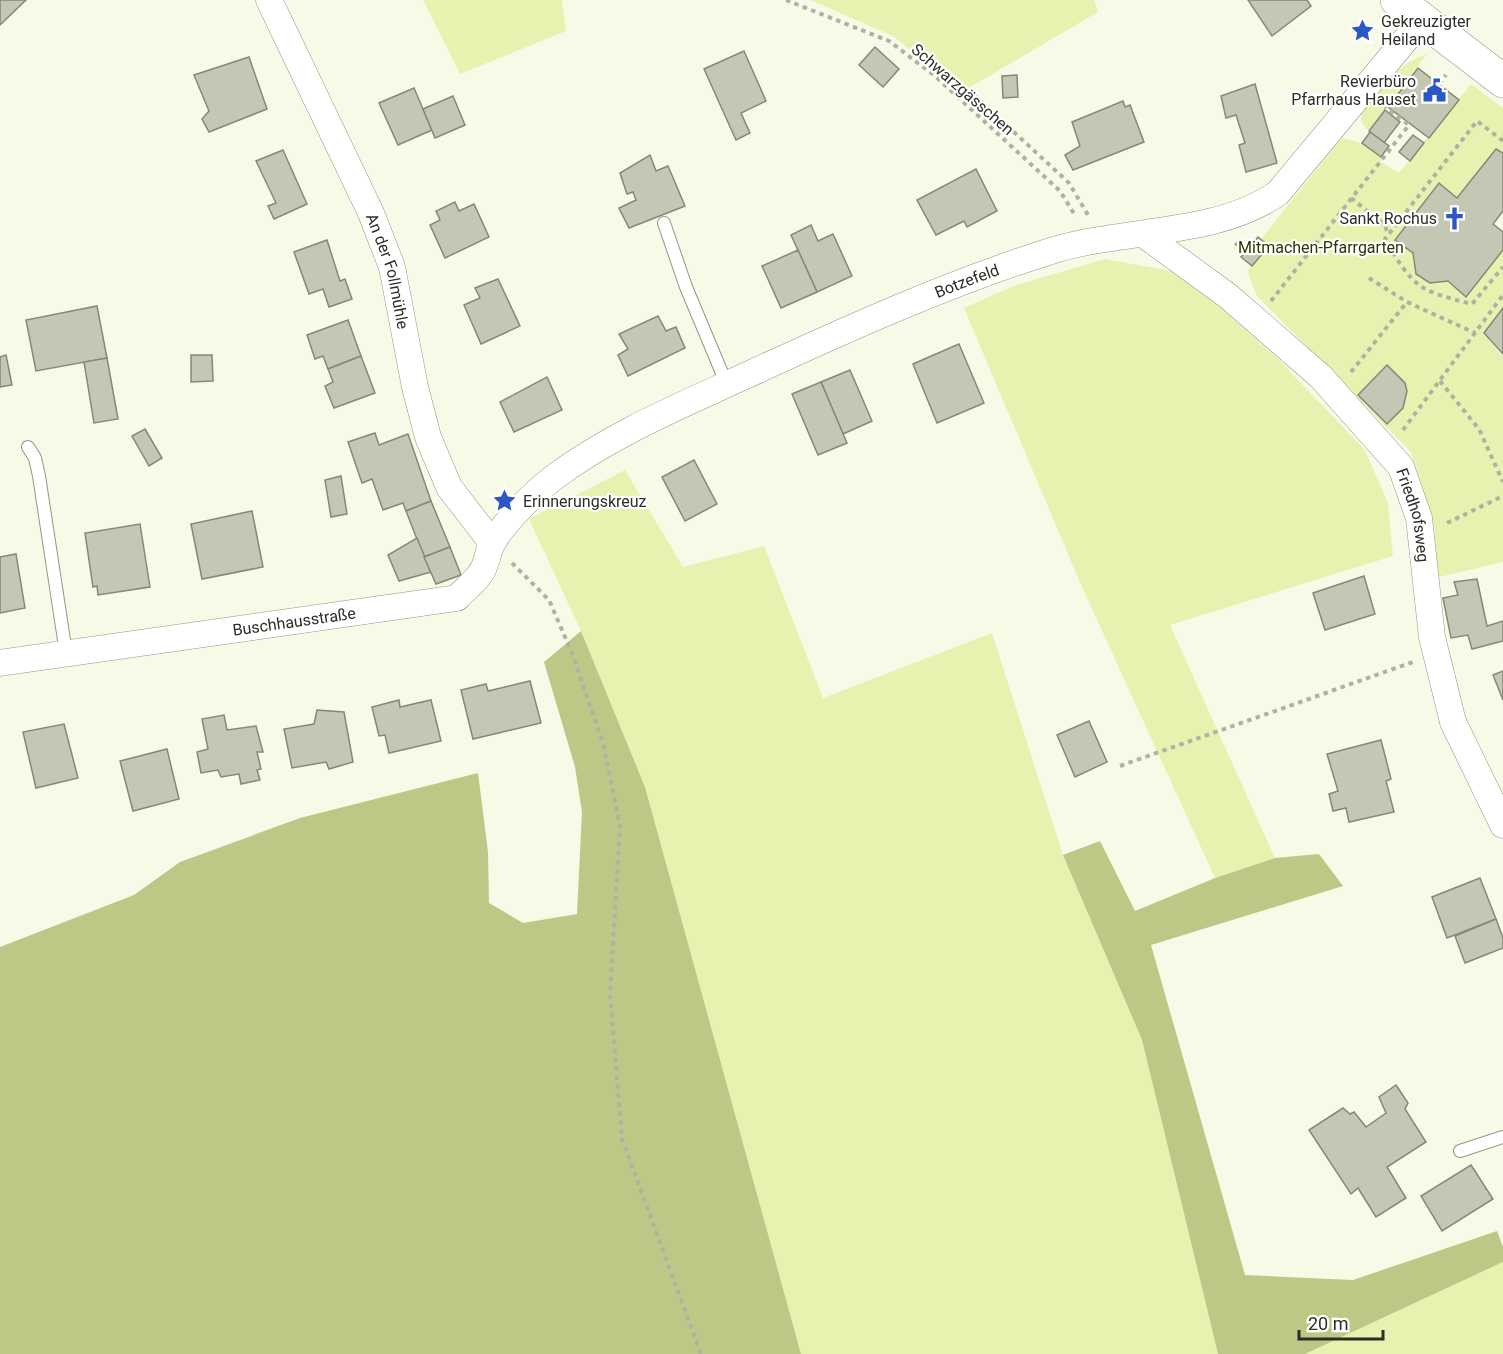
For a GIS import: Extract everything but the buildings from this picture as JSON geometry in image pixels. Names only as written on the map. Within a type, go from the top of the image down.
[{"type":"street","name":"An der Follmühle","points":[[269,0],[371,213],[392,267],[415,387],[428,437],[449,487],[492,543]]},
{"type":"street","name":"Botzefeld","points":[[492,543],[520,509],[553,479],[608,443],[870,319],[1090,227],[1143,234],[1226,217],[1262,205],[1278,194],[1410,8]]},
{"type":"street","points":[[1410,8],[1503,81]]},
{"type":"street","name":"Friedhofsweg","points":[[1143,234],[1254,319],[1334,392],[1401,467],[1419,518],[1436,654],[1453,722],[1503,825]]},
{"type":"street","name":"Buschhausstraße","points":[[0,663],[457,598],[481,574],[492,543]]},
{"type":"lane","points":[[664,223],[686,287],[727,385]]},
{"type":"lane","points":[[28,447],[39,476],[66,652]]},
{"type":"lane","points":[[1460,1150],[1503,1137]]},
{"type":"path","name":"Schwarzgässchen","points":[[786,0],[889,41],[935,76],[1060,191],[1090,227]]},
{"type":"path","points":[[1439,84],[1444,77]]},
{"type":"path","points":[[974,95],[1069,183],[1090,227]]},
{"type":"path","points":[[1254,319],[1409,125],[1378,101]]},
{"type":"path","points":[[1503,141],[1477,122],[1385,239],[1408,277],[1432,294],[1472,304],[1503,267]]},
{"type":"path","points":[[1351,198],[1385,225],[1388,235]]},
{"type":"path","points":[[1369,278],[1407,302],[1475,333]]},
{"type":"path","points":[[1387,450],[1503,296]]},
{"type":"path","points":[[1334,392],[1407,302]]},
{"type":"path","points":[[1440,381],[1479,429],[1503,482]]},
{"type":"path","points":[[1421,536],[1503,496]]},
{"type":"path","points":[[492,543],[549,600],[572,653],[603,743],[620,826],[610,994],[622,1139],[701,1354]]},
{"type":"path","points":[[1120,766],[1436,654]]},
{"type":"green space","points":[[423,0],[562,0],[566,31],[460,74]]},
{"type":"green space","points":[[810,0],[1094,0],[1098,12],[962,92],[893,36]]},
{"type":"green space","points":[[1427,54],[1369,131],[1361,122],[1362,112],[1398,70],[1416,58]]},
{"type":"green space","name":"Mitmachen-Pfarrgarten","points":[[1471,84],[1503,108],[1503,153],[1496,149],[1457,198],[1439,183],[1395,240],[1413,253],[1416,274],[1430,283],[1448,281],[1466,297],[1503,250],[1503,308],[1484,333],[1503,357],[1503,562],[1435,578],[1435,529],[1411,452],[1257,296],[1247,271],[1269,246],[1261,239],[1342,138],[1362,143],[1381,157],[1381,162],[1399,173]]},
{"type":"green space","points":[[1105,259],[1182,273],[1278,359],[1365,450],[1388,503],[1393,556],[1170,625],[1275,858],[1215,878],[1082,587],[964,308],[1013,286]]},
{"type":"green space","points":[[625,470],[683,567],[764,546],[823,698],[992,633],[1063,855],[1142,1040],[1218,1354],[801,1354],[645,787],[581,631],[529,519]]},
{"type":"green space","points":[[581,631],[645,787],[801,1354],[0,1354],[0,947],[134,895],[180,862],[300,818],[478,773],[488,852],[489,903],[523,923],[577,914],[582,812],[575,767],[544,662]]},
{"type":"green space","points":[[1100,841],[1135,911],[1215,878],[1275,858],[1319,854],[1343,886],[1151,945],[1245,1275],[1353,1280],[1497,1231],[1503,1247],[1503,1262],[1305,1354],[1218,1354],[1142,1040],[1063,855]]},
{"type":"green space","points":[[1503,1262],[1503,1354],[1305,1354]]},
{"type":"place","name":"Gekreuzigter Heiland","points":[[1363,30]]},
{"type":"place","name":"Revierbüro Pfarrhaus Hauset","points":[[1434,90]]},
{"type":"place","name":"Sankt Rochus","points":[[1455,218]]},
{"type":"place","name":"Erinnerungskreuz","points":[[505,501]]}]
